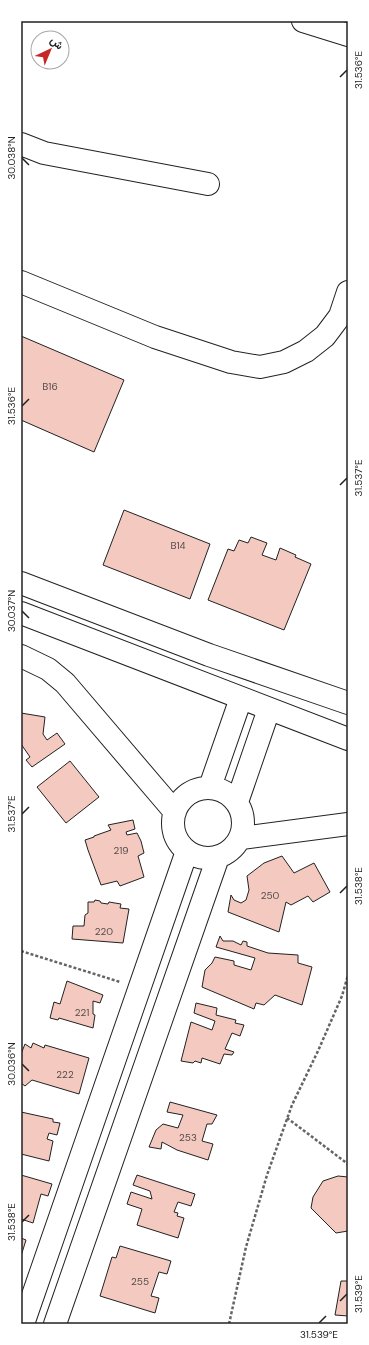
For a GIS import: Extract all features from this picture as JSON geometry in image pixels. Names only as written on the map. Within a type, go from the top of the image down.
[{"type":"street","points":[[304,21],[348,35]]},
{"type":"street","points":[[21,144],[44,153],[208,184]]},
{"type":"street","points":[[21,282],[155,336],[231,362],[260,367],[284,362],[306,351],[325,336],[340,316],[348,292]]},
{"type":"street","points":[[21,583],[209,655],[348,703]]},
{"type":"street","points":[[48,624],[58,596]]},
{"type":"street","points":[[21,613],[348,739]]},
{"type":"street","points":[[21,656],[48,669],[65,683],[175,812]]},
{"type":"street","points":[[210,787],[241,698]]},
{"type":"street","points":[[237,802],[269,709]]},
{"type":"street","points":[[227,738],[255,749]]},
{"type":"street","points":[[210,787],[225,791],[237,802],[242,810],[244,829],[241,838],[231,850],[218,857],[202,858],[187,851],[181,845],[174,829],[173,821],[178,805],[188,794],[195,790],[210,787]]},
{"type":"street","points":[[241,838],[348,824]]},
{"type":"street","points":[[23,1324],[187,851]]},
{"type":"street","points":[[55,1324],[218,857]]},
{"type":"path","points":[[21,951],[140,988]]},
{"type":"path","points":[[229,1324],[246,1248],[267,1175],[292,1105],[342,996],[348,975]]},
{"type":"path","points":[[287,1118],[348,1164]]},
{"type":"building","points":[[21,336],[124,380],[94,452],[21,420]]},
{"type":"building","points":[[124,510],[210,544],[190,599],[103,565]]},
{"type":"building","points":[[251,537],[267,543],[262,555],[276,560],[280,548],[311,564],[284,630],[208,600],[228,549],[234,551],[239,540],[248,543]]},
{"type":"building","points":[[21,713],[45,717],[43,734],[47,740],[57,733],[65,744],[32,767],[26,760],[30,757],[21,744]]},
{"type":"building","points":[[70,761],[99,797],[66,823],[37,787]]},
{"type":"building","points":[[133,820],[135,829],[126,832],[127,835],[137,833],[141,841],[144,853],[138,856],[144,877],[120,886],[117,881],[101,885],[85,840],[111,830],[108,825]]},
{"type":"building","points":[[282,856],[294,873],[314,863],[330,892],[313,902],[308,896],[291,905],[286,902],[279,932],[228,912],[231,895],[234,900],[241,903],[246,900],[249,890],[247,876],[264,863]]},
{"type":"building","points":[[95,900],[100,901],[101,903],[108,904],[109,902],[121,904],[120,908],[129,909],[123,943],[72,939],[73,926],[84,926],[85,915],[88,913],[88,902],[94,902]]},
{"type":"building","points":[[220,936],[223,941],[233,941],[241,945],[243,941],[247,942],[247,946],[268,953],[298,955],[298,963],[312,967],[302,1005],[275,995],[264,1005],[256,1003],[254,1009],[202,987],[205,970],[212,963],[215,957],[234,961],[234,965],[251,970],[255,958],[216,947]]},
{"type":"building","points":[[67,981],[103,995],[100,1003],[93,1001],[93,1014],[95,1015],[93,1028],[59,1018],[58,1020],[50,1018],[54,1002],[60,1004]]},
{"type":"building","points":[[196,1003],[217,1008],[216,1015],[236,1020],[235,1023],[244,1025],[240,1036],[232,1033],[225,1049],[234,1052],[232,1055],[224,1054],[220,1064],[202,1058],[201,1063],[195,1061],[193,1063],[181,1061],[191,1022],[212,1030],[215,1021],[194,1013]]},
{"type":"building","points":[[33,1043],[44,1048],[45,1045],[89,1058],[79,1094],[32,1080],[25,1086],[21,1083],[21,1054],[25,1044],[31,1048]]},
{"type":"building","points":[[170,1102],[217,1115],[212,1124],[207,1124],[202,1141],[213,1144],[208,1160],[177,1150],[162,1142],[161,1149],[149,1147],[156,1130],[163,1124],[178,1128],[183,1115],[167,1112]]},
{"type":"building","points":[[21,1112],[53,1119],[53,1122],[60,1123],[57,1135],[49,1133],[47,1139],[53,1141],[49,1161],[21,1154]]},
{"type":"building","points":[[21,1175],[52,1184],[48,1196],[41,1194],[33,1223],[21,1219]]},
{"type":"building","points":[[137,1175],[195,1194],[191,1206],[178,1202],[174,1212],[178,1213],[177,1216],[184,1218],[178,1238],[137,1225],[142,1209],[127,1204],[131,1192],[152,1199],[150,1191],[133,1185]]},
{"type":"building","points":[[338,1176],[348,1177],[348,1231],[336,1233],[311,1208],[313,1197],[323,1181]]},
{"type":"building","points":[[21,1238],[26,1240],[21,1256]]},
{"type":"building","points":[[120,1246],[171,1261],[167,1274],[159,1272],[151,1296],[159,1298],[155,1313],[100,1296],[112,1257],[116,1258]]},
{"type":"building","points":[[341,1281],[348,1281],[348,1316],[335,1315]]}]
